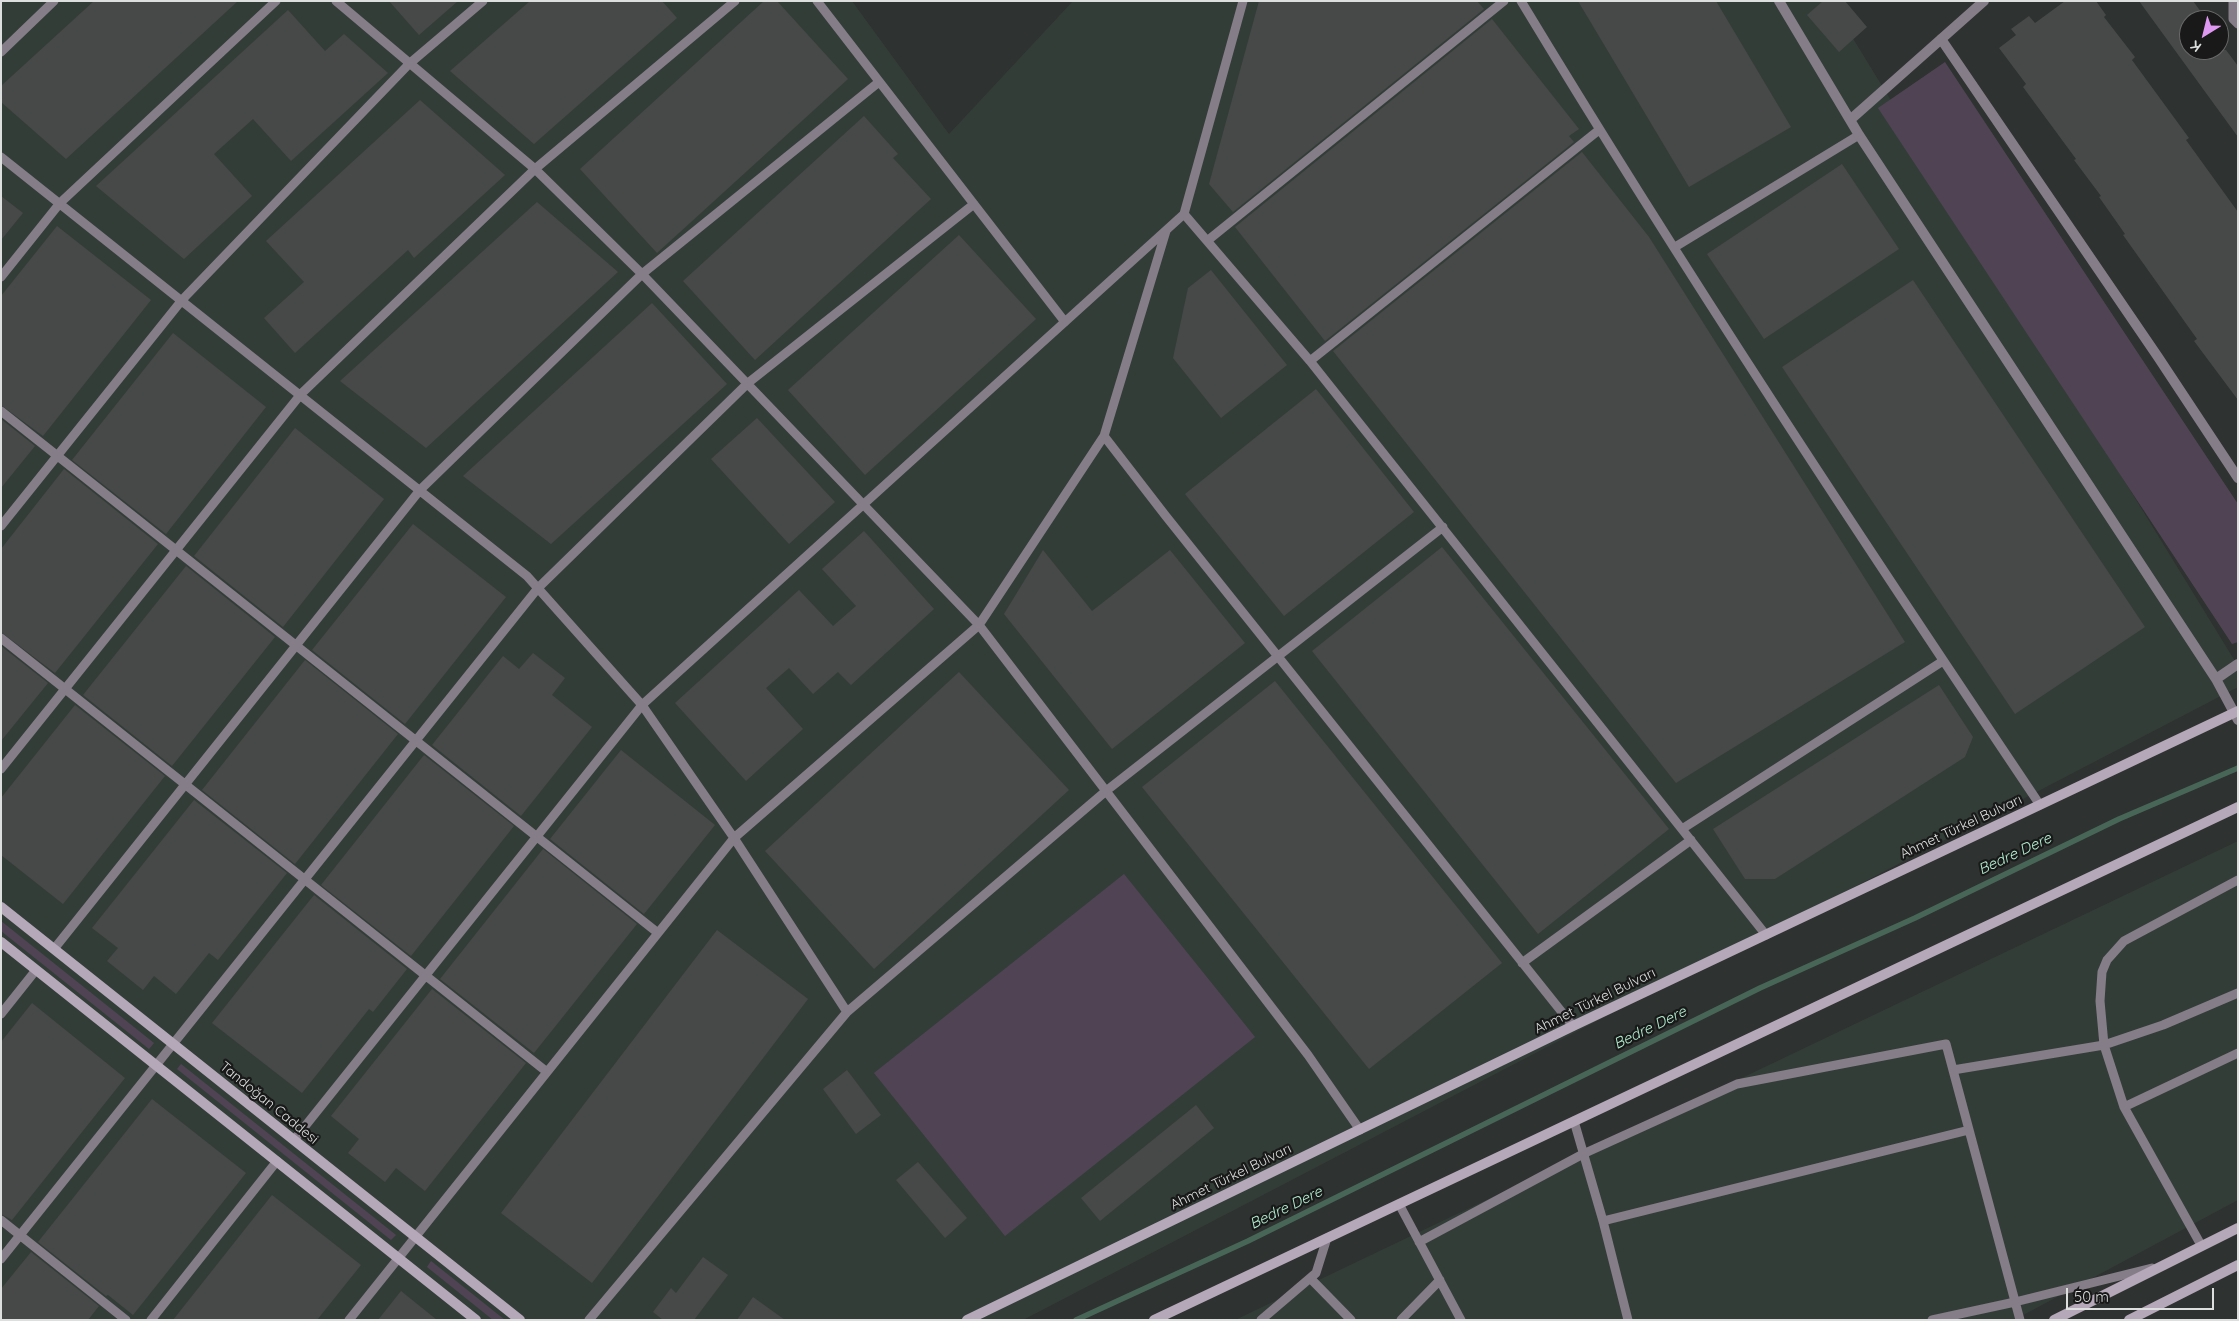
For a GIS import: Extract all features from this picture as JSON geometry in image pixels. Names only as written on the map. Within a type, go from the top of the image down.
[{"type":"street","points":[[1779,1],[1859,135],[2216,679],[2237,715]]},
{"type":"street","points":[[1850,120],[1984,1]]},
{"type":"street","points":[[1941,39],[2158,357],[2238,478]]},
{"type":"street","points":[[2216,679],[2238,664]]},
{"type":"street","name":"Ahmet Türkel Bulvarı","points":[[967,1320],[1573,1026],[2040,805],[2237,715]]},
{"type":"street","points":[[1154,1320],[2238,807]]},
{"type":"street","name":"Tandoğan Caddesi","points":[[1,907],[520,1320]]},
{"type":"street","points":[[1,942],[476,1320]]},
{"type":"street","points":[[2054,1320],[2238,1228]]},
{"type":"street","points":[[2129,1320],[2238,1264]]},
{"type":"lane","points":[[1,52],[54,1]]},
{"type":"lane","points":[[1,277],[60,203],[276,1]]},
{"type":"lane","points":[[336,1],[535,169],[642,274],[979,625],[1308,1055],[1360,1130]]},
{"type":"lane","points":[[1,526],[182,300],[409,64],[483,1]]},
{"type":"lane","points":[[1,769],[301,394],[535,169],[734,1]]},
{"type":"lane","points":[[817,1],[1065,322]]},
{"type":"lane","points":[[294,1140],[642,705],[1184,214],[1243,1]]},
{"type":"lane","points":[[1207,241],[1504,1]]},
{"type":"lane","points":[[1521,1],[1599,130],[1943,660],[2040,805]]},
{"type":"lane","points":[[2233,1],[2233,19],[2238,24]]},
{"type":"lane","points":[[54,949],[420,490],[642,274],[879,82]]},
{"type":"lane","points":[[1310,361],[1599,130]]},
{"type":"lane","points":[[1675,247],[1859,135]]},
{"type":"lane","points":[[1,157],[519,568],[642,705],[734,838],[847,1012]]},
{"type":"lane","points":[[1,1259],[538,588],[748,383],[974,204]]},
{"type":"lane","points":[[1184,214],[1310,361],[1766,935]]},
{"type":"lane","points":[[349,1320],[734,838],[979,625],[1104,436],[1166,230]]},
{"type":"lane","points":[[1,411],[658,933]]},
{"type":"lane","points":[[1104,436],[1573,1026]]},
{"type":"lane","points":[[589,1320],[847,1012],[1106,791],[1443,527]]},
{"type":"lane","points":[[1,638],[547,1072]]},
{"type":"lane","points":[[1682,829],[1943,660]]},
{"type":"lane","points":[[1522,963],[1691,840]]},
{"type":"lane","points":[[2201,1245],[2124,1107],[2104,1045],[2100,1001],[2102,972],[2107,960],[2124,941],[2238,880]]},
{"type":"lane","points":[[1,1014],[36,970]]},
{"type":"lane","points":[[1953,1070],[2104,1045],[2163,1025],[2238,993]]},
{"type":"lane","points":[[1419,1242],[1583,1154],[1737,1084],[1946,1044],[2020,1320]]},
{"type":"lane","points":[[2124,1107],[2238,1053]]},
{"type":"lane","points":[[1574,1121],[1603,1221],[1628,1320]]},
{"type":"lane","points":[[1603,1221],[1969,1130]]},
{"type":"lane","points":[[151,1320],[277,1161]]},
{"type":"lane","points":[[1398,1204],[1461,1320]]},
{"type":"lane","points":[[1,1220],[126,1320]]},
{"type":"lane","points":[[1261,1320],[1316,1273],[1327,1238]]},
{"type":"lane","points":[[1932,1320],[2015,1302],[2160,1266]]},
{"type":"lane","points":[[1310,1278],[1351,1320]]},
{"type":"lane","points":[[1401,1320],[1440,1280]]},
{"type":"shaded area","points":[[1,1],[852,1],[949,134],[1073,1],[1830,1],[2238,666],[2238,687],[1023,1320],[1,1320]]},
{"type":"shaded area","points":[[1945,62],[2238,504],[2238,642],[2232,644],[1878,108]]},
{"type":"shaded area","points":[[2238,841],[2238,1200],[2014,1320],[1235,1320]]},
{"type":"shaded area","points":[[1124,874],[1255,1037],[1005,1236],[874,1073]]},
{"type":"shaded area","points":[[1,921],[154,1043],[149,1049],[1,931]]},
{"type":"shaded area","points":[[181,1064],[396,1235],[391,1240],[177,1069]]},
{"type":"shaded area","points":[[431,1261],[505,1320],[493,1320],[427,1267]]},
{"type":"building","points":[[94,1],[238,1],[66,159],[1,102],[1,86]]},
{"type":"building","points":[[389,1],[458,1],[419,35]]},
{"type":"building","points":[[530,1],[662,1],[677,18],[534,144],[450,71]]},
{"type":"building","points":[[764,1],[777,1],[848,79],[657,253],[580,169]]},
{"type":"building","points":[[1259,1],[1477,1],[1484,9],[1233,212],[1209,184]]},
{"type":"building","points":[[1578,1],[1716,1],[1791,127],[1689,187]]},
{"type":"building","points":[[1823,1],[1845,1],[1867,27],[1839,52],[1807,15]]},
{"type":"building","points":[[2065,1],[2096,1],[2106,15],[2104,17],[2135,57],[2132,60],[2189,138],[2186,140],[2238,212],[2238,400],[2194,341],[2197,339],[2123,235],[2125,234],[2099,197],[2101,196],[2023,87],[2026,84],[1999,48],[2016,35],[2011,29],[2029,16],[2035,23]]},
{"type":"building","points":[[2139,1],[2193,1],[2200,10],[2179,10],[2179,56]]},
{"type":"building","points":[[288,10],[325,51],[344,34],[388,73],[291,161],[253,119],[214,154],[252,196],[184,259],[96,186]]},
{"type":"building","points":[[1492,19],[1579,129],[1569,136],[1574,142],[1325,341],[1235,227]]},
{"type":"building","points":[[2229,54],[2238,66],[2238,137],[2182,60],[2229,60]]},
{"type":"building","points":[[420,100],[505,175],[414,258],[408,250],[295,353],[264,318],[304,282],[266,241]]},
{"type":"building","points":[[864,116],[898,154],[893,158],[931,199],[755,360],[683,281]]},
{"type":"building","points":[[1582,152],[1649,237],[1905,642],[1676,783],[1333,351]]},
{"type":"building","points":[[1842,164],[1899,249],[1764,339],[1707,254]]},
{"type":"building","points":[[1,196],[23,213],[1,240]]},
{"type":"building","points":[[537,202],[618,272],[426,448],[340,381]]},
{"type":"building","points":[[57,226],[151,300],[43,436],[1,405],[1,296]]},
{"type":"building","points":[[959,235],[1036,319],[865,475],[788,390]]},
{"type":"building","points":[[1211,270],[1287,365],[1221,418],[1173,358],[1188,288]]},
{"type":"building","points":[[1913,280],[2145,627],[2015,714],[1782,367]]},
{"type":"building","points":[[652,303],[727,384],[551,544],[463,476]]},
{"type":"building","points":[[173,333],[266,407],[166,534],[72,460]]},
{"type":"building","points":[[1316,389],[1414,512],[1284,616],[1185,494]]},
{"type":"building","points":[[757,418],[835,502],[789,544],[711,459]]},
{"type":"building","points":[[1,419],[35,446],[1,488]]},
{"type":"building","points":[[295,428],[384,499],[283,627],[194,556]]},
{"type":"building","points":[[64,469],[158,544],[55,673],[1,632],[1,549]]},
{"type":"building","points":[[413,524],[506,597],[405,724],[312,650]]},
{"type":"building","points":[[864,531],[934,609],[851,685],[838,672],[813,694],[789,668],[766,688],[803,729],[746,781],[675,703],[799,590],[833,626],[856,606],[822,569]]},
{"type":"building","points":[[1442,547],[1669,829],[1538,934],[1312,651]]},
{"type":"building","points":[[1043,550],[1092,611],[1170,550],[1245,643],[1112,749],[1004,614]]},
{"type":"building","points":[[186,566],[275,637],[172,766],[83,695]]},
{"type":"building","points":[[1,646],[48,683],[1,741]]},
{"type":"building","points":[[533,653],[565,678],[552,695],[592,727],[521,816],[432,745],[503,656],[519,669]]},
{"type":"building","points":[[305,660],[398,734],[295,864],[202,790]]},
{"type":"building","points":[[959,672],[1069,790],[874,969],[765,851]]},
{"type":"building","points":[[1275,681],[1502,963],[1369,1069],[1142,787]]},
{"type":"building","points":[[1939,685],[1973,737],[1965,757],[1775,879],[1745,879],[1713,829]]},
{"type":"building","points":[[75,705],[165,776],[63,904],[1,855],[1,798]]},
{"type":"building","points":[[621,750],[715,825],[644,914],[550,839]]},
{"type":"building","points":[[424,755],[514,826],[411,956],[321,885]]},
{"type":"building","points":[[194,800],[287,873],[218,960],[209,953],[176,994],[154,976],[143,990],[107,961],[118,948],[92,928]]},
{"type":"building","points":[[543,849],[637,924],[534,1053],[440,979]]},
{"type":"building","points":[[314,895],[407,969],[373,1012],[369,1009],[302,1093],[212,1023]]},
{"type":"building","points":[[717,930],[808,999],[592,1283],[501,1213]]},
{"type":"building","points":[[432,989],[526,1063],[425,1191],[396,1168],[385,1182],[348,1153],[359,1139],[331,1116]]},
{"type":"building","points":[[32,1003],[125,1078],[12,1220],[1,1214],[1,1042]]},
{"type":"building","points":[[847,1070],[881,1115],[856,1134],[823,1089]]},
{"type":"building","points":[[152,1099],[246,1173],[133,1315],[38,1242]]},
{"type":"building","points":[[1196,1105],[1214,1128],[1100,1221],[1081,1198]]},
{"type":"building","points":[[918,1162],[967,1218],[945,1238],[896,1180]]},
{"type":"building","points":[[272,1195],[361,1265],[317,1320],[173,1320]]},
{"type":"building","points":[[31,1252],[99,1306],[88,1320],[1,1320],[1,1289]]},
{"type":"building","points":[[703,1257],[728,1275],[694,1320],[663,1320],[653,1312],[671,1288],[676,1293]]},
{"type":"building","points":[[401,1291],[437,1320],[378,1320]]},
{"type":"building","points":[[753,1297],[785,1320],[737,1320]]},
{"type":"waterway","name":"Bedre Dere","points":[[1076,1320],[1248,1241],[1760,988],[1915,918],[2119,819],[2238,768]]}]
